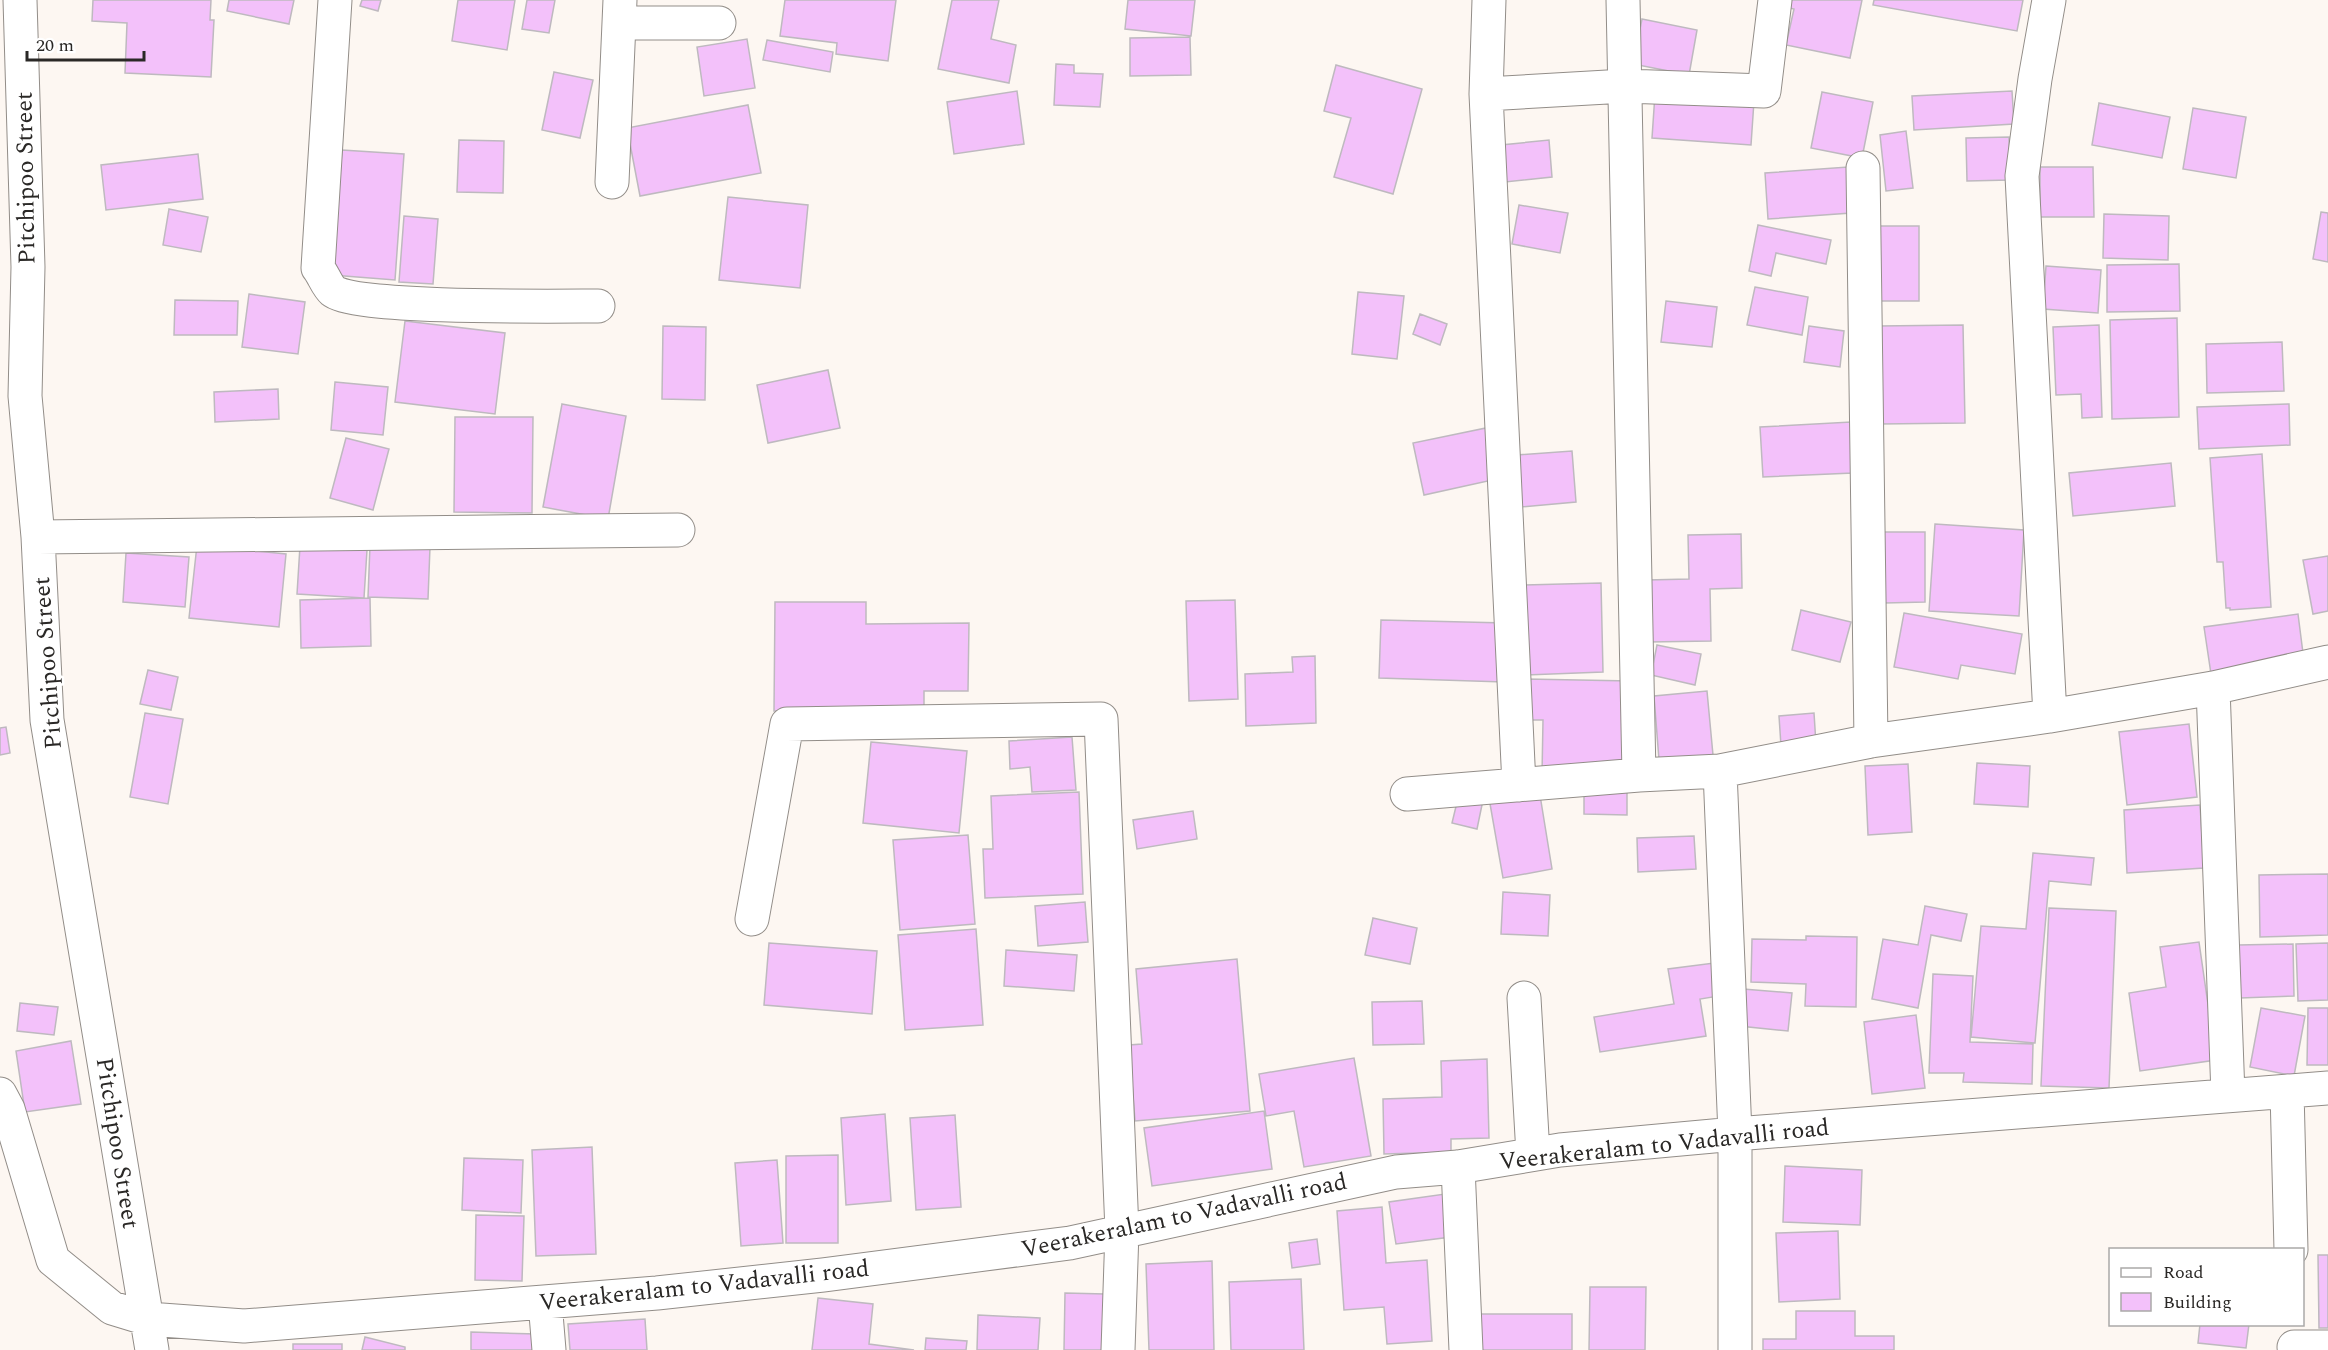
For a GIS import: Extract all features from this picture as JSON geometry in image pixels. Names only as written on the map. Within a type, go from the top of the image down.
[{"type":"street","name":"Pitchipoo Street","points":[[20,0],[28,267],[12,397],[38,537],[47,720],[150,1335]]},
{"type":"street","points":[[335,0],[318,268],[334,292],[356,299],[473,305],[598,306]]},
{"type":"street","points":[[1489,0],[1486,94],[1519,785]]},
{"type":"street","points":[[1623,0],[1639,775]]},
{"type":"street","points":[[1486,94],[1625,86],[1764,91],[1775,0]]},
{"type":"street","points":[[2049,0],[2035,79],[2022,176],[2050,716]]},
{"type":"street","points":[[612,182],[619,12],[719,23]]},
{"type":"street","points":[[1863,168],[1871,741]]},
{"type":"street","points":[[38,537],[678,530]]},
{"type":"street","points":[[1407,794],[1639,775],[1720,771],[1871,741],[2050,716],[2213,688],[2328,662]]},
{"type":"street","points":[[2213,688],[2228,1095]]},
{"type":"street","points":[[752,919],[787,724],[1101,719],[1122,1231],[1118,1350]]},
{"type":"street","points":[[1720,771],[1735,1134],[1735,1350]]},
{"type":"street","points":[[1524,998],[1533,1154]]},
{"type":"street","name":"Veerakeralam to Vadavalli road","points":[[0,1094],[8,1109],[53,1260],[112,1308],[150,1335],[657,1293],[823,1275],[1070,1243],[1396,1172],[1458,1167],[1533,1154],[1735,1134],[2328,1088]]},
{"type":"street","points":[[2287,1091],[2291,1248]]},
{"type":"street","points":[[1458,1167],[1466,1350]]},
{"type":"street","points":[[544,1302],[549,1350]]},
{"type":"street","points":[[2294,1341],[2328,1347]]},
{"type":"building","points":[[93,0],[211,0],[210,20],[214,20],[211,77],[125,73],[127,23],[92,21]]},
{"type":"building","points":[[229,0],[294,0],[289,24],[227,11]]},
{"type":"building","points":[[362,0],[381,0],[378,11],[360,6]]},
{"type":"building","points":[[458,0],[515,0],[507,50],[452,41]]},
{"type":"building","points":[[527,0],[555,0],[549,33],[522,29]]},
{"type":"building","points":[[785,0],[896,0],[888,61],[836,54],[837,43],[780,36]]},
{"type":"building","points":[[952,0],[999,0],[991,39],[1016,45],[1009,83],[938,69]]},
{"type":"building","points":[[1128,0],[1195,0],[1191,36],[1125,29]]},
{"type":"building","points":[[1787,0],[1862,0],[1850,58],[1786,45],[1794,9],[1785,7]]},
{"type":"building","points":[[1874,0],[2023,0],[2017,31],[1873,5]]},
{"type":"building","points":[[1642,19],[1697,30],[1689,75],[1633,64]]},
{"type":"building","points":[[1190,37],[1191,75],[1130,76],[1130,38]]},
{"type":"building","points":[[747,39],[755,88],[704,96],[697,47]]},
{"type":"building","points":[[767,40],[833,52],[830,72],[763,60]]},
{"type":"building","points":[[1056,64],[1074,65],[1074,73],[1103,74],[1100,107],[1054,105]]},
{"type":"building","points":[[1336,65],[1422,89],[1393,194],[1334,177],[1351,118],[1324,111]]},
{"type":"building","points":[[554,72],[593,80],[580,138],[542,130]]},
{"type":"building","points":[[1017,91],[1024,144],[954,154],[947,102]]},
{"type":"building","points":[[2012,91],[2014,124],[1914,130],[1912,96]]},
{"type":"building","points":[[1822,92],[1873,102],[1862,158],[1811,148]]},
{"type":"building","points":[[1655,94],[1754,101],[1751,145],[1652,138]]},
{"type":"building","points":[[2099,103],[2170,117],[2162,158],[2092,145]]},
{"type":"building","points":[[748,105],[761,173],[640,196],[627,128]]},
{"type":"building","points":[[2193,108],[2246,117],[2236,178],[2183,169]]},
{"type":"building","points":[[1906,131],[1913,188],[1886,191],[1880,135]]},
{"type":"building","points":[[2009,137],[2010,180],[1967,181],[1966,138]]},
{"type":"building","points":[[459,140],[504,141],[503,193],[457,192]]},
{"type":"building","points":[[1549,140],[1552,177],[1505,182],[1501,145]]},
{"type":"building","points":[[342,150],[404,154],[395,280],[332,275]]},
{"type":"building","points":[[198,154],[203,199],[106,210],[101,165]]},
{"type":"building","points":[[1848,167],[1851,213],[1768,219],[1765,173]]},
{"type":"building","points":[[2040,167],[2093,167],[2094,217],[2040,217]]},
{"type":"building","points":[[728,197],[808,205],[800,288],[719,280]]},
{"type":"building","points":[[1519,205],[1568,213],[1560,253],[1512,244]]},
{"type":"building","points":[[169,209],[208,217],[201,252],[163,245]]},
{"type":"building","points":[[2321,212],[2328,213],[2328,262],[2313,259]]},
{"type":"building","points":[[2104,214],[2169,216],[2168,260],[2103,258]]},
{"type":"building","points":[[404,216],[438,219],[433,284],[399,282]]},
{"type":"building","points":[[1758,225],[1831,240],[1826,264],[1776,253],[1771,276],[1749,271]]},
{"type":"building","points":[[1874,226],[1919,226],[1919,301],[1875,301]]},
{"type":"building","points":[[2179,264],[2180,311],[2107,312],[2107,265]]},
{"type":"building","points":[[2046,266],[2101,270],[2098,313],[2043,309]]},
{"type":"building","points":[[1755,287],[1808,297],[1802,335],[1747,325]]},
{"type":"building","points":[[1358,292],[1404,296],[1397,359],[1352,354]]},
{"type":"building","points":[[249,294],[305,302],[298,354],[242,347]]},
{"type":"building","points":[[175,300],[238,301],[237,335],[174,335]]},
{"type":"building","points":[[1666,301],[1717,307],[1712,347],[1661,342]]},
{"type":"building","points":[[1420,314],[1447,324],[1440,345],[1413,334]]},
{"type":"building","points":[[2177,318],[2179,417],[2112,419],[2110,320]]},
{"type":"building","points":[[405,321],[505,333],[495,414],[395,402]]},
{"type":"building","points":[[1963,325],[1965,423],[1880,424],[1878,326]]},
{"type":"building","points":[[2099,325],[2102,417],[2082,418],[2081,394],[2056,395],[2053,327]]},
{"type":"building","points":[[663,326],[706,327],[705,400],[662,399]]},
{"type":"building","points":[[1809,326],[1844,331],[1840,367],[1804,362]]},
{"type":"building","points":[[2282,342],[2284,391],[2207,393],[2206,344]]},
{"type":"building","points":[[828,370],[840,428],[768,443],[757,385]]},
{"type":"building","points":[[335,382],[388,387],[383,435],[331,430]]},
{"type":"building","points":[[278,389],[279,419],[215,422],[214,392]]},
{"type":"building","points":[[562,404],[626,416],[608,519],[543,507]]},
{"type":"building","points":[[2289,404],[2290,445],[2199,449],[2197,407]]},
{"type":"building","points":[[455,417],[533,417],[532,513],[454,512]]},
{"type":"building","points":[[1851,422],[1853,473],[1763,477],[1760,427]]},
{"type":"building","points":[[1486,428],[1497,479],[1424,495],[1413,443]]},
{"type":"building","points":[[346,438],[389,449],[373,510],[330,498]]},
{"type":"building","points":[[1572,451],[1576,502],[1520,507],[1517,455]]},
{"type":"building","points":[[2262,454],[2271,607],[2230,610],[2226,608],[2223,562],[2217,562],[2210,458]]},
{"type":"building","points":[[2171,463],[2175,506],[2073,516],[2069,473]]},
{"type":"building","points":[[1935,524],[2024,530],[2019,616],[1929,611]]},
{"type":"building","points":[[1884,532],[1925,532],[1925,602],[1885,603]]},
{"type":"building","points":[[1741,534],[1742,588],[1710,589],[1711,641],[1648,642],[1647,580],[1689,579],[1688,535]]},
{"type":"building","points":[[197,545],[286,554],[279,627],[189,618]]},
{"type":"building","points":[[370,545],[430,547],[428,599],[368,597]]},
{"type":"building","points":[[300,546],[367,550],[364,598],[297,594]]},
{"type":"building","points":[[126,553],[189,557],[185,607],[123,602]]},
{"type":"building","points":[[2328,556],[2328,611],[2313,614],[2303,560]]},
{"type":"building","points":[[1601,583],[1603,672],[1526,675],[1524,585]]},
{"type":"building","points":[[370,598],[371,646],[301,648],[300,600]]},
{"type":"building","points":[[1235,600],[1238,699],[1189,701],[1186,601]]},
{"type":"building","points":[[775,602],[866,602],[866,624],[969,623],[968,691],[924,691],[924,717],[880,711],[774,711]]},
{"type":"building","points":[[1801,610],[1851,622],[1840,662],[1792,650]]},
{"type":"building","points":[[1904,613],[2022,634],[2015,674],[1961,665],[1958,679],[1894,667]]},
{"type":"building","points":[[2298,614],[2304,661],[2211,674],[2204,627]]},
{"type":"building","points":[[1381,620],[1506,623],[1504,682],[1379,678]]},
{"type":"building","points":[[1657,645],[1701,654],[1695,685],[1651,675]]},
{"type":"building","points":[[1315,656],[1316,723],[1246,726],[1245,674],[1293,672],[1292,657]]},
{"type":"building","points":[[148,670],[178,677],[171,710],[140,704]]},
{"type":"building","points":[[1526,679],[1631,681],[1629,763],[1542,775],[1543,720],[1525,720]]},
{"type":"building","points":[[1707,691],[1713,755],[1659,760],[1654,696]]},
{"type":"building","points":[[145,713],[183,719],[168,804],[130,797]]},
{"type":"building","points":[[1814,713],[1816,744],[1781,746],[1779,716]]},
{"type":"building","points":[[2189,724],[2197,797],[2127,805],[2119,732]]},
{"type":"building","points":[[6,727],[10,753],[0,755],[0,728]]},
{"type":"building","points":[[1072,737],[1076,790],[1032,792],[1030,767],[1010,769],[1009,741]]},
{"type":"building","points":[[871,742],[967,751],[959,833],[863,823]]},
{"type":"building","points":[[1977,763],[2030,766],[2028,807],[1974,804]]},
{"type":"building","points":[[1908,764],[1912,832],[1868,835],[1865,766]]},
{"type":"building","points":[[1584,785],[1627,785],[1627,815],[1584,814]]},
{"type":"building","points":[[1539,789],[1552,869],[1503,878],[1489,798]]},
{"type":"building","points":[[1079,792],[1083,894],[985,898],[983,849],[993,849],[991,796]]},
{"type":"building","points":[[1459,794],[1483,800],[1477,829],[1452,823]]},
{"type":"building","points":[[2200,805],[2204,868],[2127,873],[2124,810]]},
{"type":"building","points":[[1193,811],[1197,839],[1137,849],[1133,820]]},
{"type":"building","points":[[968,835],[975,924],[900,930],[893,840]]},
{"type":"building","points":[[1694,836],[1696,869],[1638,872],[1637,838]]},
{"type":"building","points":[[2033,853],[2094,858],[2091,885],[2049,881],[2035,1043],[1971,1037],[1981,926],[2026,929]]},
{"type":"building","points":[[2328,874],[2328,935],[2260,937],[2259,875]]},
{"type":"building","points":[[1503,892],[1550,895],[1548,936],[1501,934]]},
{"type":"building","points":[[1085,902],[1088,942],[1038,946],[1035,906]]},
{"type":"building","points":[[1925,906],[1967,914],[1961,941],[1931,935],[1918,1008],[1872,999],[1883,939],[1918,945]]},
{"type":"building","points":[[2049,908],[2116,911],[2109,1088],[2041,1086]]},
{"type":"building","points":[[1373,918],[1417,928],[1410,964],[1365,955]]},
{"type":"building","points":[[976,929],[983,1025],[905,1030],[898,935]]},
{"type":"building","points":[[1806,936],[1857,937],[1856,1007],[1805,1006],[1806,984],[1751,982],[1752,939],[1806,940]]},
{"type":"building","points":[[2199,942],[2216,1060],[2140,1071],[2129,993],[2166,987],[2160,947]]},
{"type":"building","points":[[769,943],[877,951],[872,1014],[764,1005]]},
{"type":"building","points":[[2328,943],[2328,1000],[2298,1001],[2296,944]]},
{"type":"building","points":[[2293,944],[2294,996],[2240,998],[2238,945]]},
{"type":"building","points":[[1006,950],[1077,955],[1074,991],[1004,986]]},
{"type":"building","points":[[1237,959],[1250,1111],[1135,1121],[1129,1045],[1142,1044],[1136,969]]},
{"type":"building","points":[[1714,963],[1719,996],[1700,999],[1706,1036],[1600,1052],[1594,1017],[1674,1004],[1668,969]]},
{"type":"building","points":[[1933,974],[1973,976],[1970,1042],[2033,1044],[2032,1084],[1963,1082],[1964,1073],[1929,1073]]},
{"type":"building","points":[[1743,989],[1792,993],[1788,1031],[1739,1026]]},
{"type":"building","points":[[1422,1001],[1424,1044],[1373,1045],[1372,1002]]},
{"type":"building","points":[[20,1003],[58,1007],[54,1035],[17,1031]]},
{"type":"building","points":[[2261,1008],[2305,1016],[2294,1076],[2250,1067]]},
{"type":"building","points":[[2308,1008],[2328,1008],[2328,1065],[2307,1065]]},
{"type":"building","points":[[1916,1015],[1925,1088],[1872,1094],[1864,1022]]},
{"type":"building","points":[[71,1041],[81,1104],[25,1112],[16,1051]]},
{"type":"building","points":[[1354,1058],[1371,1156],[1304,1167],[1294,1111],[1266,1116],[1259,1074]]},
{"type":"building","points":[[1487,1059],[1489,1138],[1451,1139],[1451,1152],[1384,1154],[1383,1099],[1442,1097],[1441,1061]]},
{"type":"building","points":[[1264,1111],[1272,1169],[1152,1186],[1144,1128]]},
{"type":"building","points":[[885,1114],[891,1201],[846,1205],[841,1118]]},
{"type":"building","points":[[955,1115],[961,1207],[916,1210],[910,1118]]},
{"type":"building","points":[[592,1147],[596,1254],[536,1256],[532,1150]]},
{"type":"building","points":[[838,1155],[838,1243],[786,1243],[786,1156]]},
{"type":"building","points":[[464,1158],[523,1160],[521,1213],[462,1210]]},
{"type":"building","points":[[777,1160],[783,1243],[741,1246],[735,1163]]},
{"type":"building","points":[[1785,1166],[1862,1170],[1860,1225],[1783,1222]]},
{"type":"building","points":[[1445,1194],[1451,1237],[1396,1244],[1389,1202]]},
{"type":"building","points":[[1382,1207],[1386,1263],[1427,1260],[1432,1341],[1387,1344],[1384,1307],[1344,1310],[1337,1211]]},
{"type":"building","points":[[476,1215],[524,1216],[522,1281],[475,1280]]},
{"type":"building","points":[[1838,1231],[1840,1299],[1779,1302],[1776,1233]]},
{"type":"building","points":[[1317,1239],[1320,1264],[1292,1268],[1289,1243]]},
{"type":"building","points":[[2318,1255],[2328,1255],[2328,1328],[2319,1328]]},
{"type":"building","points":[[1212,1261],[1214,1350],[1149,1350],[1146,1264]]},
{"type":"building","points":[[1301,1279],[1304,1350],[1231,1350],[1229,1282]]},
{"type":"building","points":[[1590,1287],[1646,1287],[1645,1350],[1589,1350]]},
{"type":"building","points":[[1065,1293],[1105,1294],[1103,1350],[1064,1350]]},
{"type":"building","points":[[818,1298],[873,1304],[869,1344],[914,1350],[812,1350]]},
{"type":"building","points":[[1796,1311],[1855,1311],[1855,1336],[1894,1336],[1894,1350],[1763,1350],[1763,1339],[1796,1339]]},
{"type":"building","points":[[1474,1314],[1572,1314],[1572,1350],[1474,1350]]},
{"type":"building","points":[[978,1315],[1040,1318],[1038,1350],[977,1350]]},
{"type":"building","points":[[645,1319],[647,1350],[570,1350],[568,1324]]},
{"type":"building","points":[[2200,1326],[2249,1326],[2246,1348],[2198,1343]]},
{"type":"building","points":[[471,1332],[536,1334],[536,1350],[471,1350]]},
{"type":"building","points":[[365,1337],[405,1347],[405,1350],[362,1350]]},
{"type":"building","points":[[926,1338],[967,1341],[966,1350],[925,1350]]},
{"type":"building","points":[[293,1344],[342,1344],[342,1350],[293,1350]]}]
